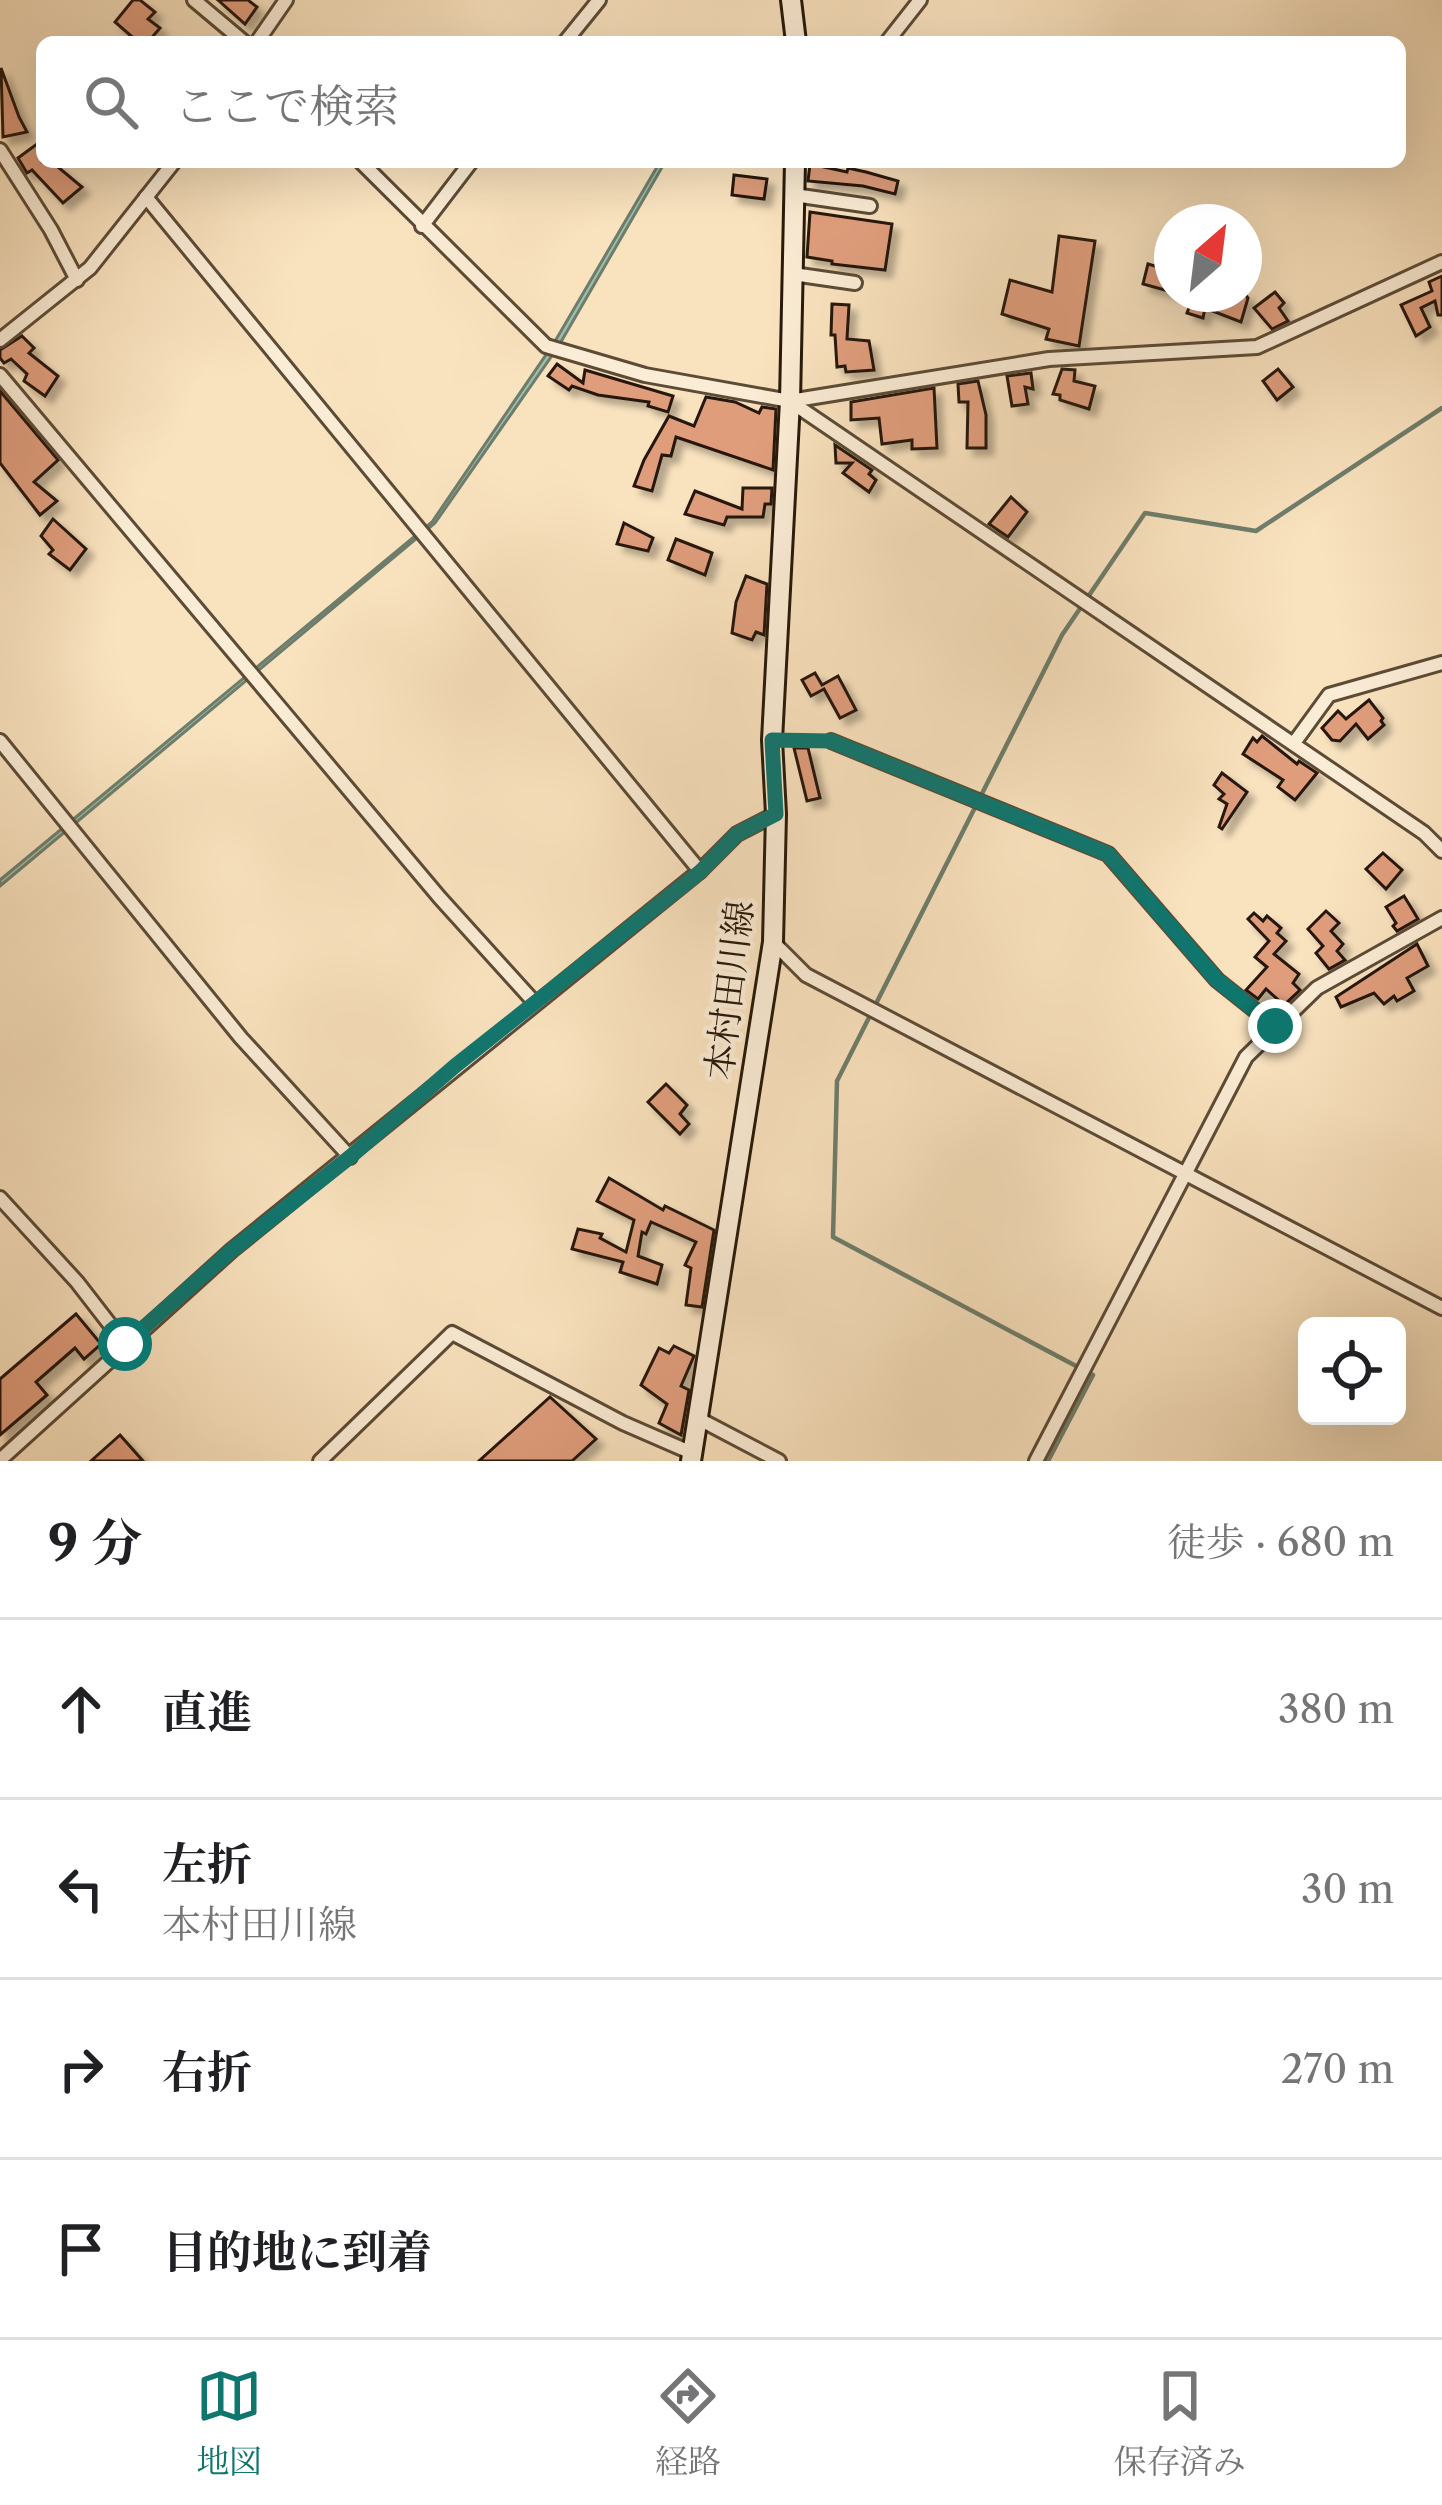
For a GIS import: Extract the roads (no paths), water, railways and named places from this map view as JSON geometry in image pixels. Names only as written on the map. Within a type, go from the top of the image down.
[{"type":"main road","points":[[791,0],[795,36]]},
{"type":"main road","name":"本村田川線","points":[[692,1457],[773,942],[776,814],[772,740],[790,401],[795,168]]},
{"type":"street","points":[[194,0],[237,36]]},
{"type":"street","points":[[261,36],[286,0]]},
{"type":"street","points":[[570,36],[598,0]]},
{"type":"street","points":[[892,36],[920,0]]},
{"type":"street","points":[[0,150],[77,280]]},
{"type":"street","points":[[0,340],[77,280],[169,168]]},
{"type":"street","points":[[367,168],[546,346],[645,375],[790,401],[1049,359],[1257,347],[1442,262]]},
{"type":"street","points":[[422,226],[466,168]]},
{"type":"street","points":[[794,194],[870,206]]},
{"type":"street","points":[[146,197],[548,681],[700,872]]},
{"type":"street","points":[[793,274],[855,283]]},
{"type":"street","points":[[0,375],[440,898],[535,1003]]},
{"type":"street","points":[[790,401],[1294,743],[1424,833],[1442,851]]},
{"type":"street","points":[[1294,743],[1329,695],[1442,663]]},
{"type":"street","points":[[831,741],[1108,854],[1217,980],[1275,1026]]},
{"type":"street","points":[[0,742],[242,1038],[350,1157]]},
{"type":"street","points":[[0,1460],[232,1250],[700,872],[737,834],[776,814]]},
{"type":"street","points":[[1036,1461],[1246,1057],[1317,988],[1442,918]]},
{"type":"street","points":[[773,942],[806,975],[1442,1308]]},
{"type":"street","points":[[0,1198],[77,1282],[125,1344]]},
{"type":"street","points":[[320,1461],[452,1333],[692,1457]]},
{"type":"street","points":[[699,1419],[779,1461]]},
{"type":"lane","points":[[772,740],[831,741]]},
{"type":"waterway","points":[[1048,1461],[1093,1375],[833,1237],[837,1081],[1062,635],[1145,513],[1256,531],[1442,408]]}]
